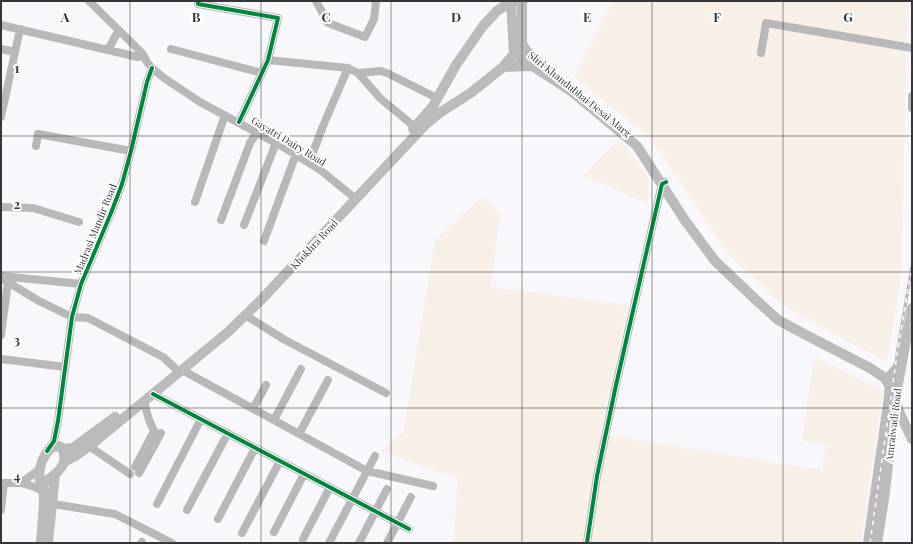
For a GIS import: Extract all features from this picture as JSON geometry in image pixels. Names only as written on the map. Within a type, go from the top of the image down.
[{"type":"main road","points":[[517,2],[522,44]]},
{"type":"main road","name":"Shri Khandubhai Desai Marg","points":[[517,2],[514,54],[571,91],[637,146],[664,183]]},
{"type":"main road","name":"Khokhra Road","points":[[64,462],[77,455],[144,402],[244,309],[426,124],[437,105],[456,64],[483,26],[497,11],[517,2]]},
{"type":"main road","name":"Shri Khandubhai Desai Marg","points":[[522,44],[526,52],[577,90],[640,142],[684,219],[715,261],[778,320],[806,336],[866,363],[885,378],[894,388],[912,429]]},
{"type":"main road","name":"Khokhra Road","points":[[47,451],[52,446],[73,448],[228,332],[261,300],[415,127],[437,105],[472,92],[503,67],[522,44]]},
{"type":"main road","name":"Shri Khandubhai Desai Marg","points":[[503,67],[532,66]]},
{"type":"main road","name":"Amraiwadi Road","points":[[894,388],[902,362],[912,308]]},
{"type":"main road","points":[[868,543],[894,388],[891,375],[902,362]]},
{"type":"main road","name":"Shri Khandubhai Desai Marg","points":[[866,363],[876,364],[891,375]]},
{"type":"main road","name":"Shri Khandubhai Desai Marg","points":[[894,388],[900,414],[912,439]]},
{"type":"main road","name":"Amraiwadi Road","points":[[877,543],[896,402]]},
{"type":"main road","points":[[41,543],[48,481],[64,462],[64,455],[61,448]]},
{"type":"main road","points":[[47,451],[39,476],[46,495],[48,543]]},
{"type":"main road","points":[[46,495],[55,474]]},
{"type":"street","points":[[83,1],[138,57],[150,65]]},
{"type":"street","name":"Gayatri Dairy Road","points":[[89,1],[142,53],[150,65],[164,78],[200,102],[296,154],[319,169],[353,197]]},
{"type":"street","points":[[198,1],[198,4],[278,18],[268,60],[239,122]]},
{"type":"street","points":[[316,1],[328,22],[365,37],[374,20],[376,1]]},
{"type":"street","points":[[761,53],[766,23],[912,48]]},
{"type":"street","points":[[1,25],[138,57]]},
{"type":"street","points":[[1,117],[20,30]]},
{"type":"street","points":[[108,50],[116,35]]},
{"type":"street","points":[[1,49],[15,52]]},
{"type":"street","points":[[171,49],[262,73]]},
{"type":"street","points":[[268,60],[348,68],[358,73],[381,99],[415,127]]},
{"type":"street","name":"Madrasi Mandir Road","points":[[58,421],[72,316],[81,284],[118,195],[131,151],[150,65]]},
{"type":"street","points":[[310,163],[323,126],[348,68]]},
{"type":"street","points":[[358,73],[381,71],[387,73],[437,105]]},
{"type":"street","points":[[912,96],[912,108]]},
{"type":"street","points":[[195,202],[226,115]]},
{"type":"street","points":[[221,220],[250,143],[257,132]]},
{"type":"street","points":[[36,146],[38,134],[131,151]]},
{"type":"street","points":[[244,225],[276,143]]},
{"type":"street","points":[[264,241],[296,154]]},
{"type":"street","points":[[587,543],[597,476],[616,385],[664,183]]},
{"type":"street","points":[[1,207],[33,208],[80,222]]},
{"type":"street","points":[[3,278],[81,284]]},
{"type":"street","points":[[3,278],[39,301],[72,316],[88,318],[163,357],[179,369],[367,471],[433,486]]},
{"type":"street","points":[[1,335],[3,278]]},
{"type":"street","points":[[245,316],[285,340],[386,393]]},
{"type":"street","points":[[1,359],[65,367]]},
{"type":"street","points":[[274,420],[301,369]]},
{"type":"street","points":[[299,434],[328,380]]},
{"type":"street","points":[[253,409],[266,385]]},
{"type":"street","points":[[153,394],[408,529]]},
{"type":"street","points":[[134,471],[154,431],[144,402]]},
{"type":"street","points":[[157,504],[201,419]]},
{"type":"street","points":[[58,421],[61,448]]},
{"type":"street","points":[[47,451],[54,441],[58,421]]},
{"type":"street","points":[[134,471],[161,433]]},
{"type":"street","points":[[187,510],[228,433]]},
{"type":"street","points":[[91,444],[134,471]]},
{"type":"street","points":[[218,519],[255,448]]},
{"type":"street","points":[[329,543],[375,456]]},
{"type":"street","points":[[242,533],[280,461]]},
{"type":"street","points":[[21,483],[40,469]]},
{"type":"street","points":[[274,532],[304,474]]},
{"type":"street","points":[[1,510],[3,483],[21,483],[36,488],[46,495],[115,514],[172,543]]},
{"type":"street","points":[[303,539],[330,487]]},
{"type":"street","points":[[359,543],[387,488]]},
{"type":"street","points":[[387,543],[411,497]]},
{"type":"shaded area","points":[[612,1],[908,1],[901,277],[887,362],[783,306],[728,254],[650,138],[574,77]]},
{"type":"shaded area","points":[[619,138],[648,176],[648,204],[583,176]]},
{"type":"shaded area","points":[[483,196],[500,214],[491,287],[628,305],[600,434],[822,470],[826,444],[802,441],[814,356],[883,390],[861,543],[453,543],[458,479],[380,451],[403,433],[435,240]]},
{"type":"railway","points":[[870,543],[898,348],[912,266]]},
{"type":"cycle path","points":[[198,1],[198,4],[278,18],[268,60],[239,122]]},
{"type":"cycle path","points":[[47,451],[54,441],[72,317],[81,284],[122,184],[147,82],[152,68]]},
{"type":"cycle path","points":[[587,543],[597,476],[616,385],[662,184],[666,182]]},
{"type":"cycle path","points":[[153,394],[409,529]]}]
